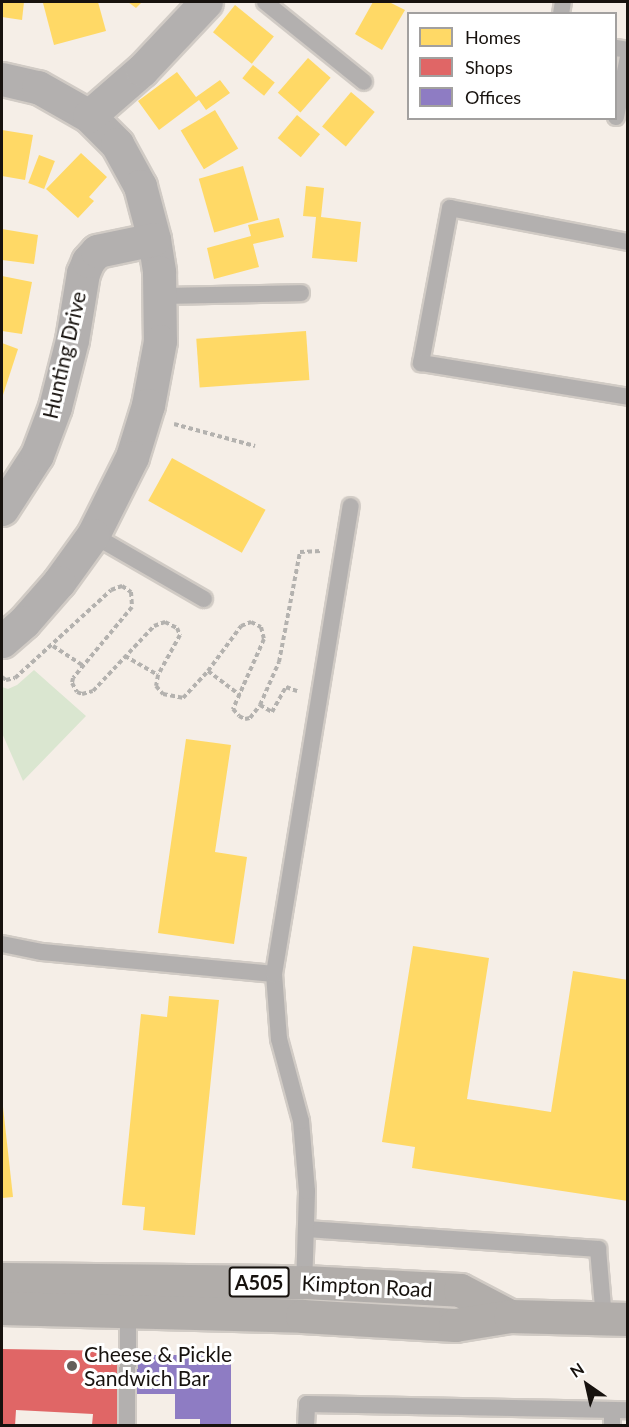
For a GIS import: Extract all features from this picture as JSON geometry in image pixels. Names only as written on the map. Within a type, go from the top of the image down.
[{"type":"highway","name":"Kimpton Road","points":[[2,1279],[304,1282],[460,1290],[510,1316]]},
{"type":"highway","name":"Kimpton Road","points":[[2,1308],[302,1316],[455,1325],[510,1316],[616,1319]]},
{"type":"street","points":[[89,116],[142,70],[206,2]]},
{"type":"street","points":[[2,79],[38,87],[89,116],[117,144],[140,186],[154,239],[160,296],[160,341],[145,416],[132,457],[93,535],[59,582],[24,622],[2,641]]},
{"type":"street","name":"Hunting Drive","points":[[2,508],[37,455],[55,407],[72,340],[83,273],[88,261],[97,251],[154,239]]},
{"type":"lane","points":[[265,2],[364,82]]},
{"type":"lane","points":[[617,107],[627,57]]},
{"type":"lane","points":[[627,242],[450,207],[421,363],[627,397]]},
{"type":"lane","points":[[160,296],[301,293]]},
{"type":"lane","points":[[302,1316],[308,1191],[301,1120],[279,1039],[274,974],[351,506]]},
{"type":"lane","points":[[93,535],[204,599]]},
{"type":"lane","points":[[2,944],[42,952],[274,974]]},
{"type":"lane","points":[[307,1229],[598,1249],[616,1319]]},
{"type":"lane","points":[[127,1425],[128,1311]]},
{"type":"lane","points":[[306,1425],[307,1404],[617,1415]]},
{"type":"path","points":[[145,416],[255,446]]},
{"type":"path","points":[[2,677],[6,680],[15,678],[53,646],[111,590],[117,586],[126,587],[133,598],[132,607],[82,666],[72,683],[77,692],[88,694],[93,691],[154,626],[160,623],[172,625],[180,635],[158,675],[156,682],[158,691],[175,698],[183,698],[208,671],[241,626],[251,622],[261,627],[264,639],[233,709],[239,716],[245,719],[250,718],[261,705],[279,662],[300,552],[306,550],[343,553]]},
{"type":"path","points":[[53,646],[82,666]]},
{"type":"path","points":[[125,656],[158,675]]},
{"type":"path","points":[[208,671],[240,695]]},
{"type":"path","points":[[261,705],[272,712],[286,687],[297,691]]},
{"type":"green space","points":[[34,670],[86,716],[23,781],[2,733],[2,687],[8,689],[17,685]]},
{"type":"building: Homes","points":[[2,2],[24,2],[22,20],[2,17]]},
{"type":"building: Homes","points":[[98,2],[106,31],[54,45],[43,3]]},
{"type":"building: Homes","points":[[128,2],[142,2],[136,8]]},
{"type":"building: Homes","points":[[373,2],[389,2],[405,10],[382,50],[355,34]]},
{"type":"building: Homes","points":[[235,5],[274,36],[252,64],[213,32]]},
{"type":"building: Homes","points":[[308,58],[331,78],[300,112],[278,93]]},
{"type":"building: Homes","points":[[253,65],[275,83],[264,96],[242,78]]},
{"type":"building: Homes","points":[[177,72],[196,97],[220,80],[230,93],[206,110],[199,100],[159,130],[138,101]]},
{"type":"building: Homes","points":[[351,92],[375,112],[346,146],[322,126]]},
{"type":"building: Homes","points":[[215,110],[238,149],[204,169],[181,131]]},
{"type":"building: Homes","points":[[297,115],[320,134],[301,157],[278,138]]},
{"type":"building: Homes","points":[[2,130],[33,135],[25,180],[2,176]]},
{"type":"building: Homes","points":[[81,153],[107,177],[89,197],[94,201],[78,218],[46,189]]},
{"type":"building: Homes","points":[[39,155],[55,161],[44,189],[28,183]]},
{"type":"building: Homes","points":[[243,166],[258,220],[214,233],[199,179]]},
{"type":"building: Homes","points":[[306,186],[324,188],[321,217],[361,222],[357,262],[312,258],[316,217],[303,216]]},
{"type":"building: Homes","points":[[279,218],[284,237],[253,244],[259,267],[214,279],[207,248],[251,236],[248,225]]},
{"type":"building: Homes","points":[[2,229],[38,235],[34,264],[2,260]]},
{"type":"building: Homes","points":[[2,276],[32,282],[22,334],[2,331]]},
{"type":"building: Homes","points":[[306,331],[309,380],[200,388],[196,339]]},
{"type":"building: Homes","points":[[2,343],[18,349],[2,398]]},
{"type":"building: Homes","points":[[172,458],[266,510],[242,553],[148,501]]},
{"type":"building: Homes","points":[[186,739],[231,745],[215,852],[247,857],[234,944],[158,933]]},
{"type":"building: Homes","points":[[413,946],[489,958],[467,1099],[551,1112],[573,971],[628,980],[628,1201],[412,1168],[415,1147],[382,1142]]},
{"type":"building: Homes","points":[[169,996],[219,1000],[195,1235],[143,1230],[145,1207],[122,1205],[141,1014],[167,1017]]},
{"type":"building: Homes","points":[[2,1098],[13,1197],[2,1198]]},
{"type":"building: Shops","points":[[2,1349],[119,1351],[117,1426],[92,1425],[93,1414],[16,1410],[15,1426],[2,1426]]},
{"type":"building: Offices","points":[[137,1355],[231,1355],[231,1426],[200,1426],[200,1419],[175,1419],[175,1394],[136,1394]]},
{"type":"place","name":"Cheese & Pickle Sandwich Bar","points":[[72,1366]]}]
